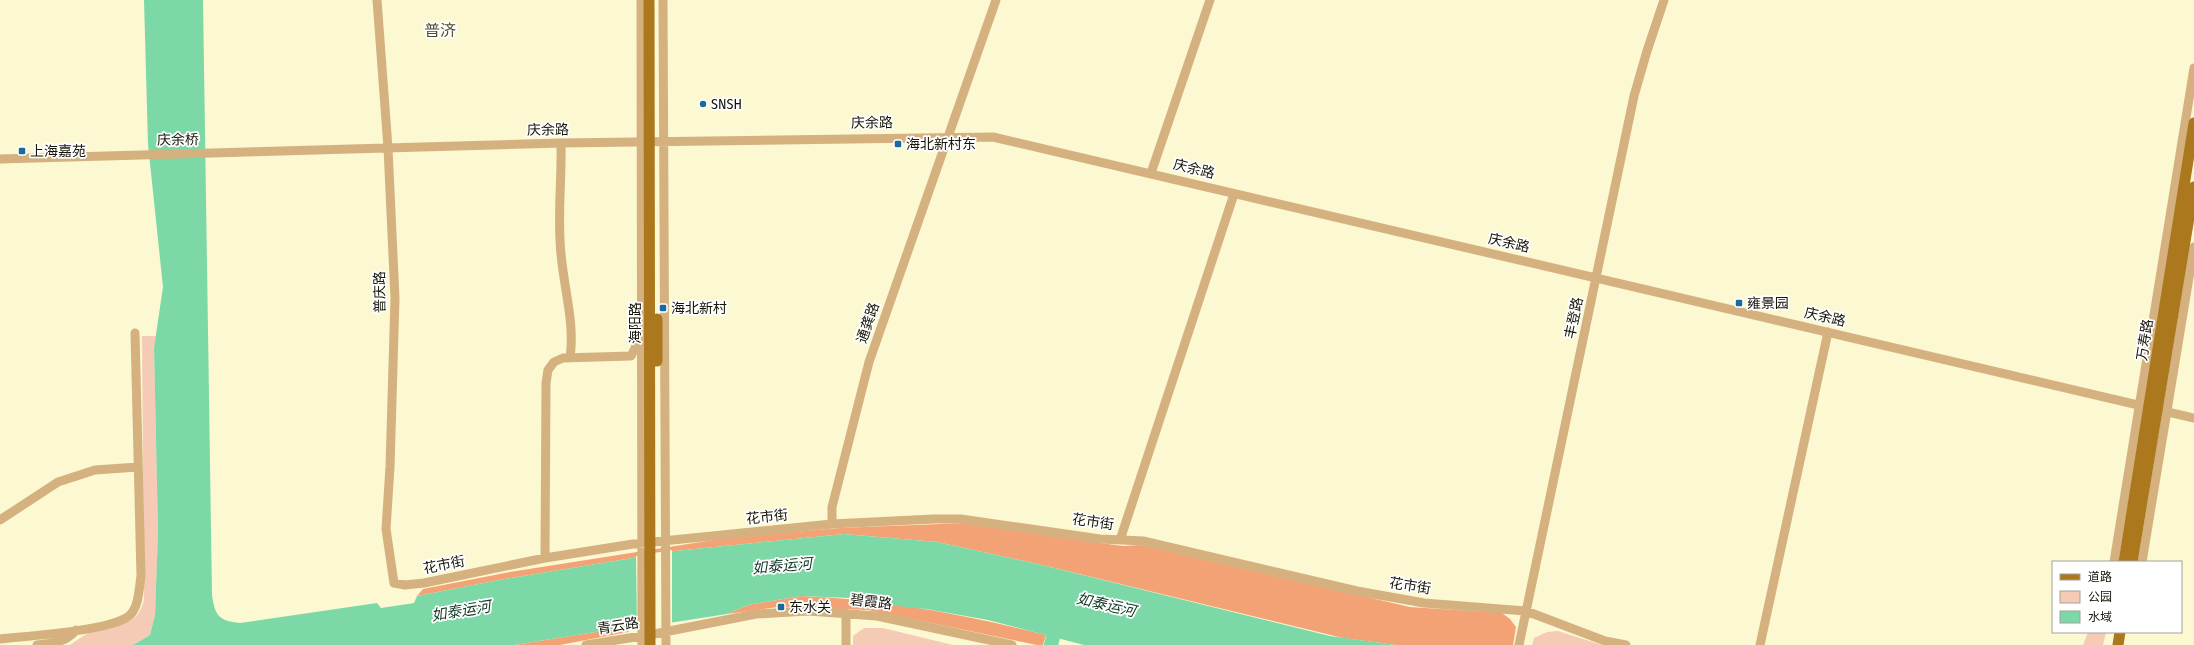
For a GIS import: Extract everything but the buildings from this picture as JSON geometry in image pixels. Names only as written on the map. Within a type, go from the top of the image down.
[{"type":"main road","name":"海阳路","points":[[649,0],[653,142]]},
{"type":"main road","name":"海阳路","points":[[656,0],[653,142],[653,344],[658,645]]},
{"type":"main road","name":"万寿路","points":[[2132,561],[2194,124]]},
{"type":"main road","name":"万寿路","points":[[2124,561],[2194,187]]},
{"type":"main road","name":"海阳路","points":[[652,640],[654,417]]},
{"type":"main road","points":[[2111,645],[2113,633]]},
{"type":"main road","points":[[2118,645],[2120,633]]},
{"type":"street","name":"普庆路","points":[[377,0],[388,148],[396,298],[390,467],[386,529],[394,583]]},
{"type":"street","points":[[641,0],[653,142]]},
{"type":"street","points":[[664,0],[653,142],[653,344],[654,417],[666,645]]},
{"type":"street","name":"通龚路","points":[[832,524],[832,507],[869,362],[996,0]]},
{"type":"street","points":[[1151,173],[1210,0]]},
{"type":"street","name":"丰登路","points":[[1519,644],[1634,96],[1646,51],[1664,0]]},
{"type":"street","points":[[2142,561],[2153,408],[2194,68]]},
{"type":"street","name":"庆余路","points":[[211,154],[561,143],[948,136],[1006,139],[1234,194],[2194,418]]},
{"type":"street","points":[[561,143],[561,253],[570,313],[572,343],[570,358]]},
{"type":"street","name":"庆余桥","points":[[0,159],[145,154],[211,154]]},
{"type":"street","points":[[1120,540],[1234,194]]},
{"type":"street","points":[[2114,561],[2194,247]]},
{"type":"street","points":[[1760,645],[1828,332]]},
{"type":"street","points":[[0,639],[112,624],[130,616],[137,600],[141,576],[135,333]]},
{"type":"street","points":[[545,558],[546,383],[548,370],[554,362],[570,358],[630,356],[636,346],[653,344]]},
{"type":"street","points":[[642,645],[654,417]]},
{"type":"street","points":[[0,520],[58,482],[95,470],[138,467]]},
{"type":"street","name":"花市街","points":[[394,583],[404,585],[424,584],[545,558],[676,539],[832,524],[934,518],[961,519],[1120,540],[1142,541],[1357,591],[1424,603],[1526,611],[1605,641],[1626,645]]},
{"type":"street","name":"碧霞路","points":[[652,640],[756,614],[808,611],[846,613],[911,622],[1012,645]]},
{"type":"street","points":[[846,613],[846,645]]},
{"type":"street","points":[[37,645],[62,642],[70,637],[76,630]]},
{"type":"street","name":"青云路","points":[[586,645],[652,640]]},
{"type":"green space","points":[[142,336],[156,336],[154,348],[158,532],[155,615],[150,635],[133,645],[70,645],[98,629],[129,621],[135,617],[140,610],[144,600]]},
{"type":"green space","points":[[864,628],[883,628],[953,645],[853,645],[853,636]]},
{"type":"green space","points":[[1558,631],[1602,645],[1532,645],[1534,638],[1547,632]]},
{"type":"green space","points":[[2088,633],[2106,633],[2103,645],[2083,645]]},
{"type":"shaded area","points":[[965,523],[1123,546],[1141,545],[1410,607],[1502,613],[1510,619],[1516,627],[1513,645],[1396,645],[1343,638],[1038,564],[937,542],[844,534],[675,551],[499,580],[417,596],[423,589],[510,572],[726,538],[840,528]]},
{"type":"shaded area","points":[[801,596],[894,604],[986,621],[1046,635],[1043,645],[1037,645],[868,610],[778,607],[727,614],[748,605]]},
{"type":"shaded area","points":[[633,626],[628,632],[560,645],[514,645]]},
{"type":"water","name":"如泰运河","points":[[144,0],[203,0],[212,595],[217,613],[223,619],[240,623],[377,603],[381,608],[414,603],[417,596],[499,580],[675,551],[844,534],[937,542],[1038,564],[1330,636],[1396,645],[1084,645],[988,620],[926,609],[878,604],[849,598],[801,596],[748,605],[727,614],[656,625],[633,626],[514,645],[133,645],[150,635],[155,615],[158,532],[154,348],[163,287],[148,144]]},
{"type":"pier","points":[[672,550],[672,625],[637,628],[636,556]]},
{"type":"waterway","points":[[1051,645],[1058,618]]},
{"type":"place","name":"SNSH","points":[[703,104]]},
{"type":"place","name":"海北新村东","points":[[898,144]]},
{"type":"place","name":"上海嘉苑","points":[[22,151]]},
{"type":"place","name":"雍景园","points":[[1739,303]]},
{"type":"place","name":"海北新村","points":[[663,308]]},
{"type":"place","name":"东水关","points":[[781,607]]},
{"type":"district","name":"普济","points":[[440,30]]}]
